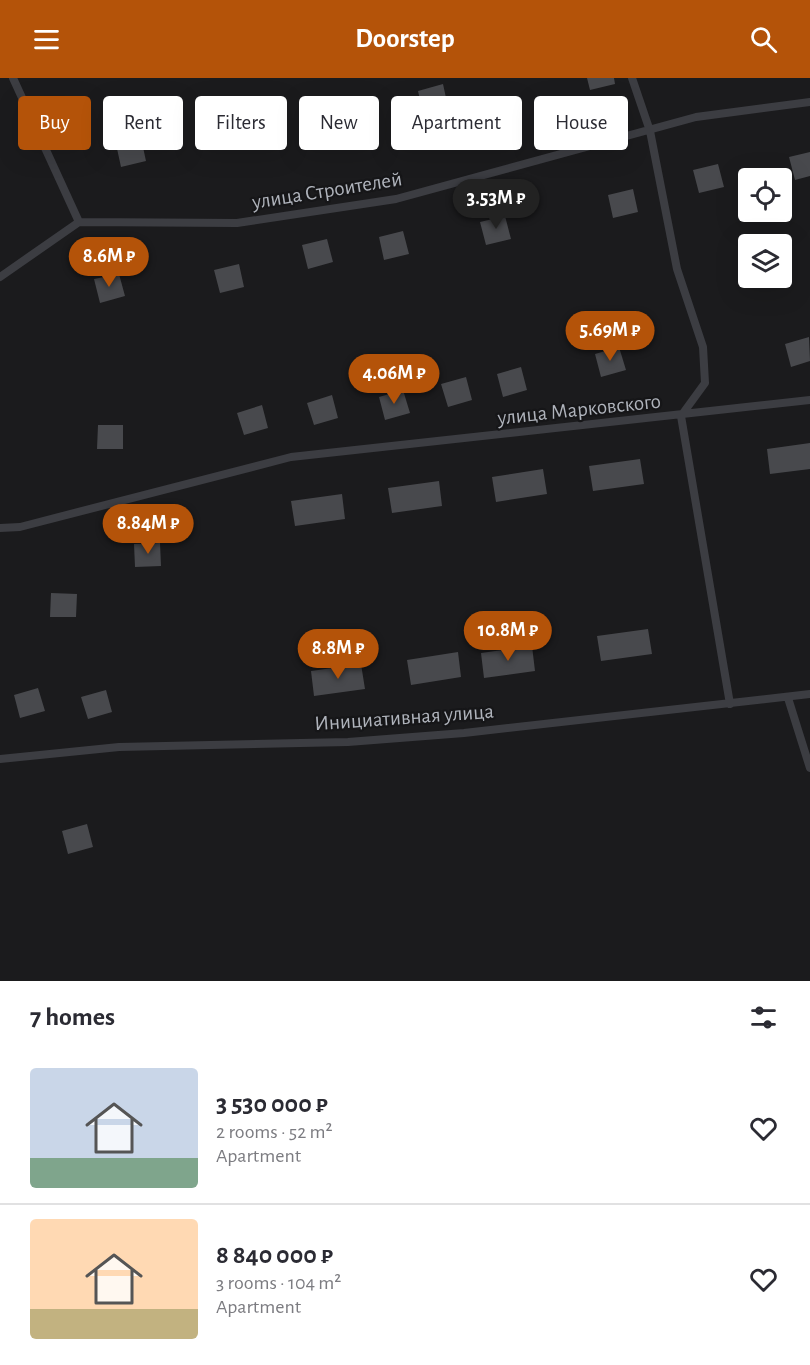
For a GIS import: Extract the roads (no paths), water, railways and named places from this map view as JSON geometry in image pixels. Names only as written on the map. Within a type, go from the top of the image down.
[{"type":"lane","points":[[0,277],[79,222],[13,78]]},
{"type":"lane","points":[[632,78],[650,131],[677,269],[703,347],[705,383],[681,416],[729,704]]},
{"type":"lane","name":"улица Строителей","points":[[79,222],[237,223],[396,199],[696,117],[810,102]]},
{"type":"lane","name":"улица Марковского","points":[[0,528],[20,527],[291,457],[681,416],[810,400]]},
{"type":"lane","name":"Инициативная улица","points":[[0,759],[119,747],[348,742],[464,733],[810,694]]},
{"type":"lane","points":[[788,698],[810,768]]}]
